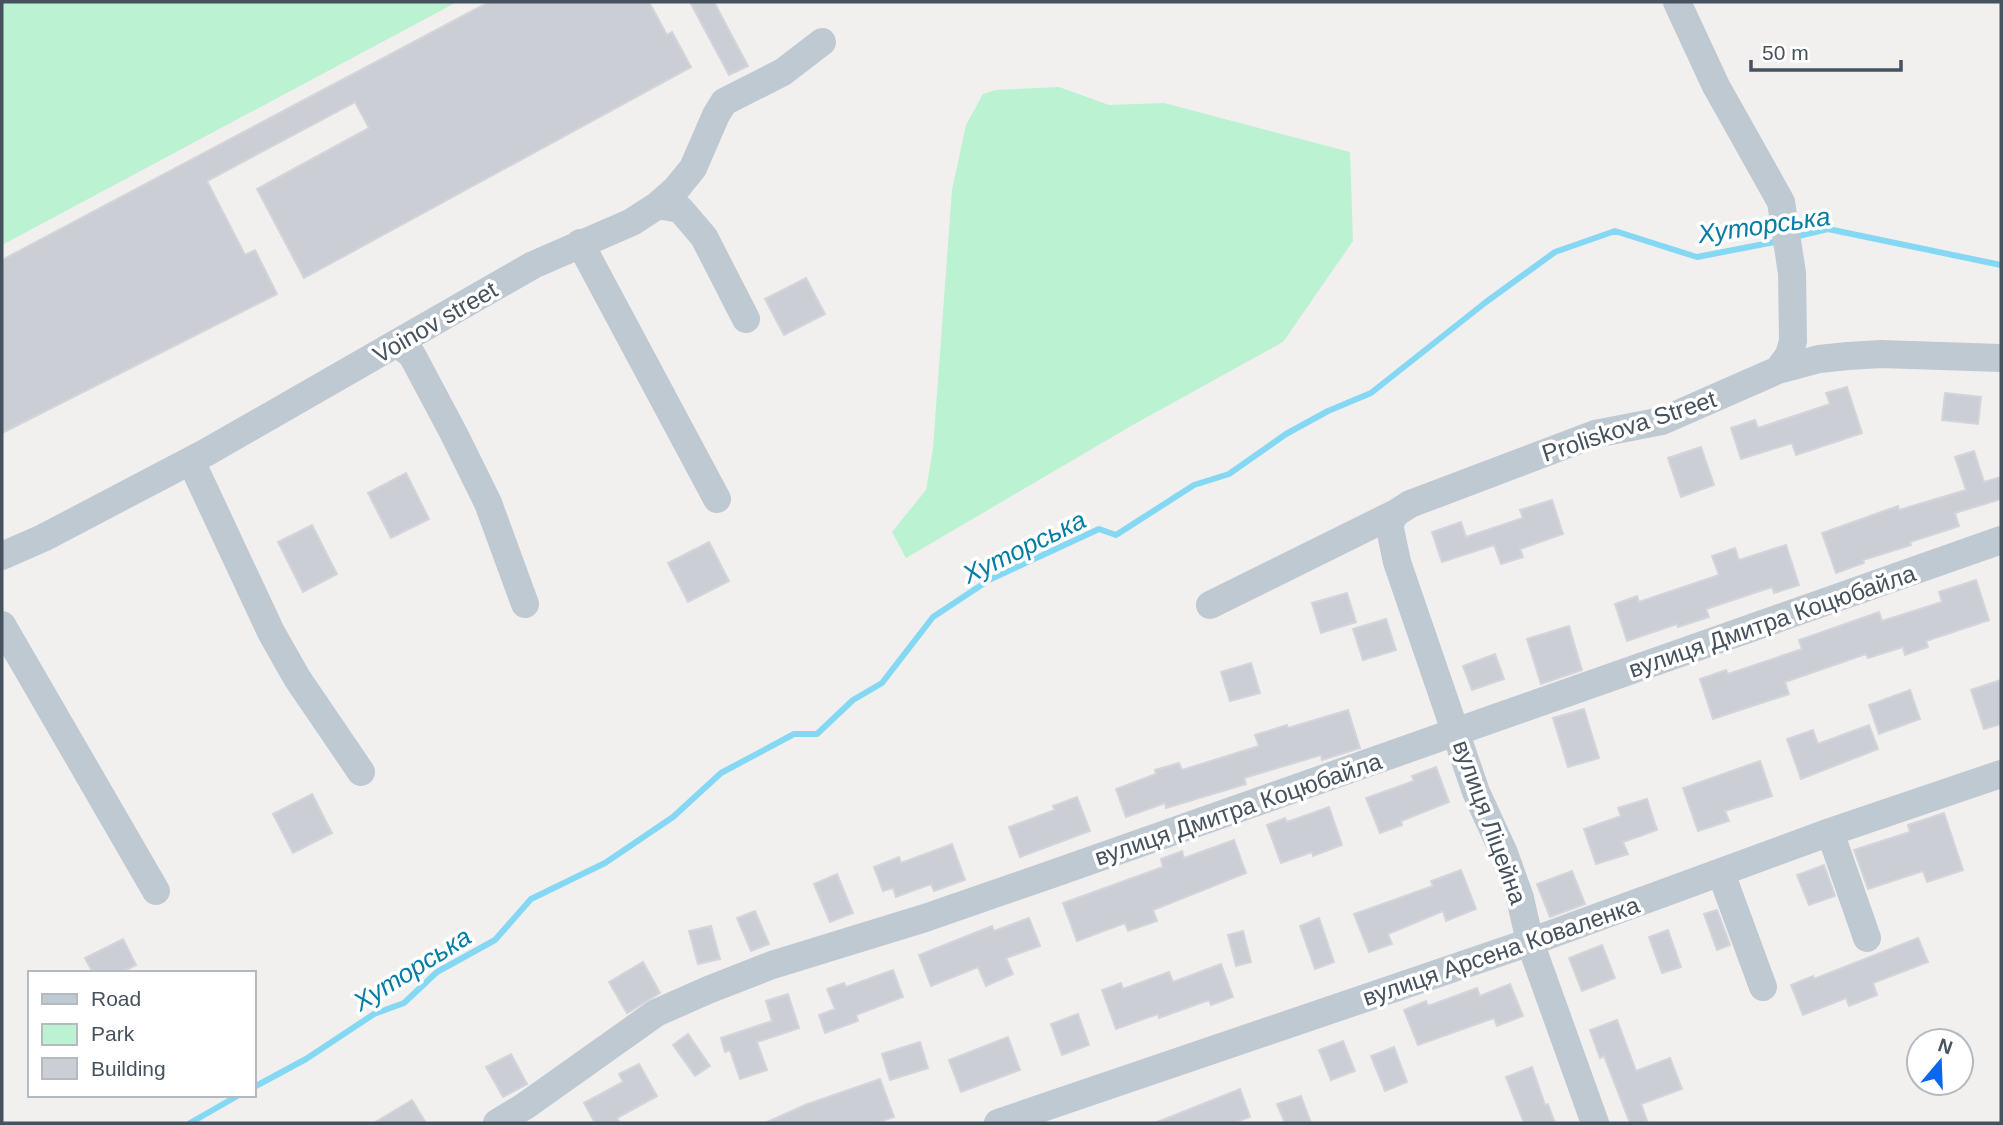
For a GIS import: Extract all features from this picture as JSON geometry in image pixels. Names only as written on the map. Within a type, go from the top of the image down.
[{"type":"street","points":[[1678,2],[1716,86],[1781,202],[1792,273],[1793,341],[1789,355],[1778,370]]},
{"type":"street","name":"Voinov street","points":[[2,556],[43,538],[191,461],[533,265],[632,222],[658,205],[693,168],[724,102],[783,72],[822,42]]},
{"type":"street","points":[[658,205],[680,209],[704,237],[746,319]]},
{"type":"street","points":[[580,243],[716,499]]},
{"type":"street","points":[[397,343],[412,355],[488,503],[525,604]]},
{"type":"street","name":"Proliskova Street","points":[[1210,605],[1426,498],[1595,434],[1662,421],[1778,370],[1819,359],[1881,354],[2001,358]]},
{"type":"street","points":[[191,461],[271,632],[297,678],[361,772]]},
{"type":"street","name":"вулиця Ліцейна","points":[[1396,513],[1389,524],[1397,562],[1476,792],[1504,853],[1520,898],[1530,942],[1595,1123]]},
{"type":"street","name":"вулиця Дмитра Коцюбайла","points":[[497,1123],[656,1013],[772,965],[925,918],[2001,540]]},
{"type":"street","points":[[2,625],[156,891]]},
{"type":"street","name":"вулиця Арсена Коваленка","points":[[998,1123],[1530,942],[1830,832],[2001,774]]},
{"type":"street","points":[[1830,832],[1867,938]]},
{"type":"street","points":[[1721,873],[1762,987]]},
{"type":"green space","points":[[2,2],[457,2],[2,245]]},
{"type":"green space","points":[[1059,87],[1109,105],[1164,103],[1350,152],[1353,241],[1283,342],[1131,426],[906,558],[892,532],[926,490],[933,448],[952,190],[966,125],[983,94],[996,90]]},
{"type":"building","points":[[489,2],[649,2],[667,35],[672,32],[691,67],[304,278],[257,189],[369,128],[355,102],[207,181],[245,255],[255,250],[277,294],[2,433],[2,260]]},
{"type":"building","points":[[690,2],[714,2],[748,66],[729,75]]},
{"type":"building","points":[[806,278],[825,314],[784,335],[765,299]]},
{"type":"building","points":[[1847,387],[1862,433],[1796,455],[1792,443],[1741,459],[1731,428],[1755,420],[1758,428],[1830,404],[1826,393]]},
{"type":"building","points":[[1945,393],[1981,397],[1978,424],[1942,420]]},
{"type":"building","points":[[1701,447],[1714,485],[1681,497],[1668,458]]},
{"type":"building","points":[[1974,451],[1984,482],[2001,477],[2001,499],[1955,513],[1959,526],[1910,542],[1911,545],[1863,560],[1864,563],[1836,573],[1822,533],[1898,506],[1899,510],[1966,490],[1955,457]]},
{"type":"building","points":[[406,473],[429,519],[391,538],[368,493]]},
{"type":"building","points":[[1552,500],[1563,534],[1520,549],[1523,557],[1501,564],[1494,545],[1442,562],[1432,532],[1461,522],[1466,537],[1523,518],[1520,510]]},
{"type":"building","points":[[312,525],[337,574],[303,592],[278,542]]},
{"type":"building","points":[[709,542],[729,581],[688,602],[668,563]]},
{"type":"building","points":[[1786,545],[1799,585],[1774,593],[1772,587],[1706,609],[1709,617],[1678,627],[1677,624],[1627,641],[1615,604],[1637,596],[1639,602],[1719,575],[1712,556],[1735,548],[1739,560]]},
{"type":"building","points":[[1976,580],[1989,620],[1926,641],[1928,647],[1905,655],[1903,647],[1868,658],[1866,654],[1785,682],[1789,694],[1713,719],[1700,679],[1726,670],[1728,674],[1802,649],[1799,640],[1879,612],[1882,621],[1942,602],[1939,592]]},
{"type":"building","points":[[1347,593],[1356,622],[1321,633],[1312,603]]},
{"type":"building","points":[[1386,619],[1396,650],[1363,660],[1353,629]]},
{"type":"building","points":[[1569,626],[1582,670],[1541,684],[1527,639]]},
{"type":"building","points":[[1495,654],[1504,679],[1472,690],[1463,666]]},
{"type":"building","points":[[1251,663],[1260,693],[1230,701],[1221,672]]},
{"type":"building","points":[[2001,680],[2001,724],[1984,729],[1971,690]]},
{"type":"building","points":[[1910,690],[1920,719],[1879,734],[1869,705]]},
{"type":"building","points":[[1584,709],[1599,758],[1568,767],[1553,718]]},
{"type":"building","points":[[1348,710],[1360,748],[1322,760],[1321,755],[1244,778],[1246,784],[1166,808],[1165,803],[1126,817],[1116,789],[1156,774],[1155,770],[1179,763],[1182,770],[1259,746],[1255,735]]},
{"type":"building","points":[[1869,725],[1878,749],[1801,779],[1787,739],[1813,730],[1818,744]]},
{"type":"building","points":[[1760,761],[1772,796],[1725,811],[1729,821],[1698,831],[1683,788]]},
{"type":"building","points":[[1436,767],[1449,802],[1401,821],[1402,825],[1380,833],[1366,798],[1414,781],[1412,776]]},
{"type":"building","points":[[312,794],[332,833],[293,853],[273,814]]},
{"type":"building","points":[[1077,797],[1090,831],[1020,857],[1009,827],[1055,810],[1053,806]]},
{"type":"building","points":[[1647,799],[1657,830],[1623,842],[1628,854],[1596,864],[1584,829],[1621,816],[1618,808]]},
{"type":"building","points":[[1329,807],[1342,845],[1313,856],[1312,852],[1281,863],[1267,825],[1285,818],[1287,822]]},
{"type":"building","points":[[1944,813],[1963,870],[1927,882],[1923,871],[1868,889],[1854,850],[1910,832],[1908,825]]},
{"type":"building","points":[[1234,840],[1246,873],[1153,910],[1157,921],[1128,931],[1125,923],[1077,941],[1063,903],[1163,867],[1161,859],[1182,851],[1184,858]]},
{"type":"building","points":[[952,844],[965,880],[934,891],[931,884],[896,897],[893,888],[883,891],[874,867],[899,857],[901,863]]},
{"type":"building","points":[[1824,865],[1835,896],[1809,905],[1797,875]]},
{"type":"building","points":[[1461,870],[1476,909],[1446,921],[1443,911],[1388,934],[1392,944],[1369,952],[1354,914],[1433,886],[1431,881]]},
{"type":"building","points":[[1572,871],[1585,904],[1550,917],[1537,884]]},
{"type":"building","points":[[837,874],[853,913],[830,922],[814,884]]},
{"type":"building","points":[[1717,910],[1730,945],[1717,950],[1704,914]]},
{"type":"building","points":[[755,911],[769,944],[751,951],[737,918]]},
{"type":"building","points":[[1029,918],[1040,946],[1006,958],[1013,974],[986,986],[978,967],[931,986],[919,955],[992,926],[994,931]]},
{"type":"building","points":[[1319,918],[1334,962],[1315,969],[1300,926]]},
{"type":"building","points":[[711,926],[720,959],[698,964],[689,931]]},
{"type":"building","points":[[1668,930],[1681,967],[1662,973],[1649,937]]},
{"type":"building","points":[[1243,931],[1251,962],[1236,966],[1228,935]]},
{"type":"building","points":[[1918,938],[1928,962],[1873,983],[1877,995],[1849,1006],[1846,998],[1803,1015],[1791,985],[1813,976],[1814,979]]},
{"type":"building","points":[[123,939],[136,965],[124,971],[92,971],[85,958]]},
{"type":"building","points":[[1602,945],[1615,978],[1582,991],[1569,958]]},
{"type":"building","points":[[643,962],[660,993],[627,1013],[609,982]]},
{"type":"building","points":[[1221,964],[1233,997],[1211,1005],[1209,1000],[1159,1018],[1158,1014],[1116,1029],[1102,990],[1121,983],[1123,989],[1169,972],[1173,982]]},
{"type":"building","points":[[893,970],[903,997],[856,1015],[858,1021],[825,1033],[819,1015],[835,1009],[827,989],[844,983],[846,987]]},
{"type":"building","points":[[1510,984],[1523,1016],[1497,1026],[1494,1018],[1418,1045],[1404,1010],[1426,1001],[1428,1006],[1477,988],[1480,996]]},
{"type":"building","points":[[788,994],[799,1028],[757,1042],[767,1070],[740,1079],[730,1050],[725,1052],[721,1038],[772,1021],[766,1001]]},
{"type":"building","points":[[1078,1014],[1089,1045],[1062,1055],[1051,1024]]},
{"type":"building","points":[[1617,1020],[1636,1071],[1670,1058],[1682,1089],[1641,1104],[1648,1123],[1630,1123],[1604,1056],[1600,1058],[1590,1030]]},
{"type":"building","points":[[688,1034],[710,1066],[695,1076],[673,1045]]},
{"type":"building","points":[[1008,1037],[1020,1070],[961,1092],[949,1060]]},
{"type":"building","points":[[1343,1041],[1355,1071],[1331,1080],[1319,1050]]},
{"type":"building","points":[[920,1042],[928,1068],[890,1080],[882,1054]]},
{"type":"building","points":[[1394,1047],[1407,1082],[1385,1091],[1371,1056]]},
{"type":"building","points":[[511,1054],[527,1084],[503,1097],[486,1067]]},
{"type":"building","points":[[639,1064],[657,1096],[617,1118],[620,1123],[595,1123],[584,1103],[623,1082],[619,1074]]},
{"type":"building","points":[[1532,1067],[1545,1105],[1548,1104],[1555,1123],[1524,1123],[1506,1077]]},
{"type":"building","points":[[880,1079],[894,1117],[876,1123],[765,1123],[805,1105]]},
{"type":"building","points":[[1240,1089],[1250,1117],[1234,1123],[1155,1123]]},
{"type":"building","points":[[1301,1096],[1311,1123],[1285,1123],[1277,1104]]},
{"type":"building","points":[[412,1100],[426,1123],[374,1123]]},
{"type":"waterway","name":"Хуторська","points":[[1794,237],[1828,229],[2001,265]]},
{"type":"waterway","name":"Хуторська","points":[[256,1086],[306,1059],[374,1014],[404,1003],[437,972],[495,940],[531,899],[605,863],[673,817],[721,773],[794,734],[817,734],[853,700],[882,683],[933,617],[989,580],[1099,529],[1116,535],[1194,485],[1229,474],[1286,434],[1328,411],[1371,393],[1486,302],[1555,252],[1615,231],[1697,257],[1780,241]]},
{"type":"waterway","name":"Хуторська","points":[[190,1123],[236,1097]]}]
